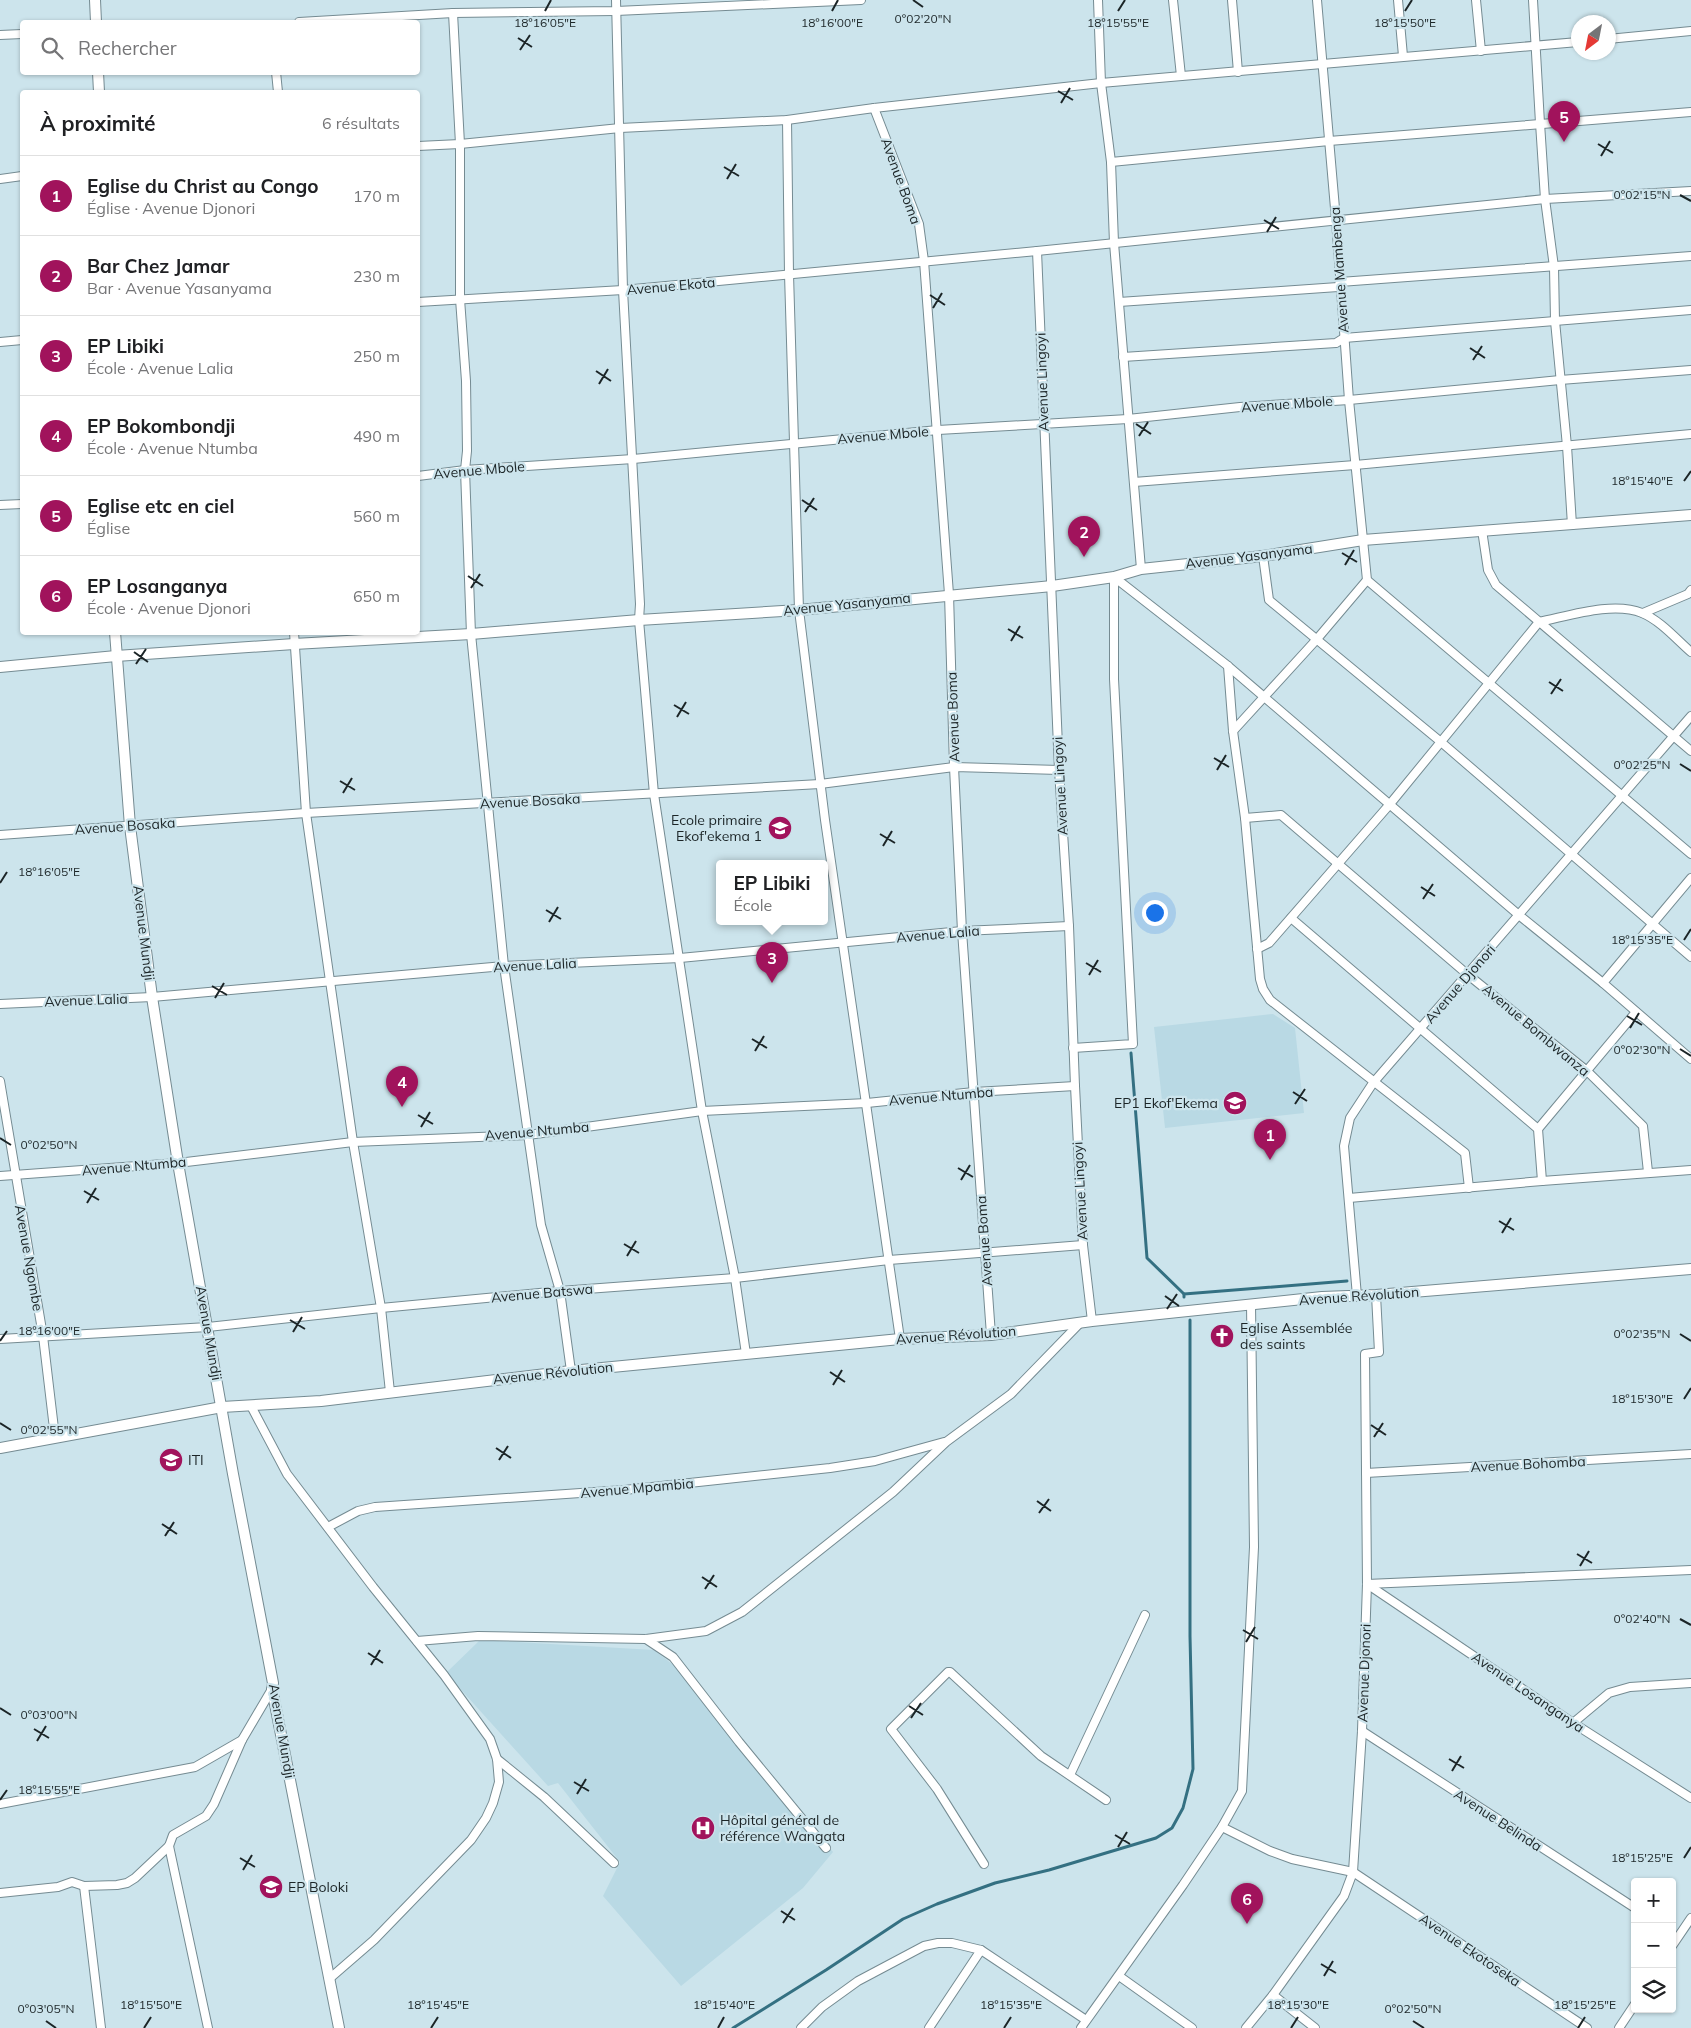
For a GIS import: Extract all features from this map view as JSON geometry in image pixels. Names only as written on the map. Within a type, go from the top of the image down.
[{"type":"street","points":[[95,0],[96,20]]},
{"type":"street","points":[[616,0],[622,290],[633,459],[640,604],[639,620],[654,794],[702,1111],[735,1278],[746,1354]]},
{"type":"street","points":[[332,20],[453,13],[616,11],[861,0]]},
{"type":"street","points":[[1098,0],[1101,83],[1111,162],[1114,242],[1141,569]]},
{"type":"street","points":[[1173,0],[1181,76]]},
{"type":"street","points":[[1232,0],[1238,72]]},
{"type":"street","name":"Avenue Mambenga","points":[[1317,0],[1324,64],[1348,400],[1367,580]]},
{"type":"street","points":[[1398,0],[1403,56]]},
{"type":"street","points":[[1476,0],[1481,51]]},
{"type":"street","points":[[1533,0],[1545,199],[1554,266],[1555,321],[1567,446],[1572,525]]},
{"type":"street","points":[[453,13],[460,144],[460,299],[466,381],[467,451],[465,470],[471,634],[504,966],[541,1225],[560,1291],[571,1370]]},
{"type":"street","points":[[1616,38],[1691,31]]},
{"type":"street","points":[[0,35],[20,34]]},
{"type":"street","points":[[420,146],[460,144],[620,128],[787,120],[874,108],[1101,83],[1571,43]]},
{"type":"street","points":[[98,75],[99,90]]},
{"type":"street","points":[[276,75],[278,90]]},
{"type":"street","name":"Avenue Boma","points":[[874,108],[918,224],[924,262],[949,594],[954,767],[962,931],[991,1334]]},
{"type":"street","points":[[1111,162],[1329,141],[1691,112]]},
{"type":"street","points":[[787,120],[789,274],[799,610],[820,784],[900,1339]]},
{"type":"street","points":[[0,179],[20,176]]},
{"type":"street","name":"Avenue Ekota","points":[[420,302],[622,290],[1037,251],[1545,199],[1691,191]]},
{"type":"street","name":"Avenue Lingoyi","points":[[1037,251],[1059,770],[1069,926],[1083,1245],[1092,1321]]},
{"type":"street","points":[[1119,302],[1338,287],[1340,282],[1691,256]]},
{"type":"street","points":[[1123,357],[1336,343],[1344,338],[1691,310]]},
{"type":"street","points":[[0,342],[20,340]]},
{"type":"street","name":"Avenue Mbole","points":[[420,476],[465,470],[633,459],[938,430],[1128,419],[1240,407],[1348,400],[1691,370]]},
{"type":"street","points":[[1134,482],[1355,465],[1691,434]]},
{"type":"street","points":[[0,505],[20,504]]},
{"type":"street","name":"Avenue Yasanyama","points":[[0,667],[116,656],[471,634],[639,620],[799,610],[949,594],[1052,586],[1114,577],[1141,569],[1263,556],[1363,540],[1691,515]]},
{"type":"street","points":[[1482,530],[1488,570],[1496,585],[1691,751]]},
{"type":"street","points":[[1263,556],[1269,600],[1441,742],[1691,957]]},
{"type":"street","points":[[1114,577],[1228,666],[1691,1060]]},
{"type":"street","points":[[1073,1048],[1133,1044],[1114,679],[1114,577]]},
{"type":"street","points":[[1233,731],[1317,639],[1367,580],[1691,854]]},
{"type":"street","points":[[1643,613],[1688,594],[1691,590]]},
{"type":"street","points":[[1257,949],[1269,943],[1390,804],[1539,622],[1611,608],[1627,608],[1643,613],[1657,622],[1691,652]]},
{"type":"street","name":"Avenue Mundji","points":[[115,635],[130,826],[152,997],[178,1162],[273,1683],[272,1689],[339,2028]]},
{"type":"street","points":[[294,635],[306,813],[352,1142],[380,1308],[390,1392]]},
{"type":"street","points":[[1228,666],[1233,731],[1245,818],[1260,979],[1263,989],[1270,1000],[1373,1083],[1465,1153],[1470,1188]]},
{"type":"street","name":"Avenue Djonori","points":[[1357,1296],[1344,1146],[1350,1118],[1373,1083],[1520,916],[1691,716]]},
{"type":"street","name":"Avenue Bosaka","points":[[0,835],[306,813],[820,784],[954,767],[1059,770]]},
{"type":"street","name":"Avenue Bombwanza","points":[[1245,818],[1281,815],[1467,974],[1586,1071],[1643,1126],[1648,1172]]},
{"type":"street","points":[[1602,983],[1691,878]]},
{"type":"street","points":[[1291,918],[1538,1129]]},
{"type":"street","name":"Avenue Lalia","points":[[0,1004],[152,997],[504,966],[680,958],[843,944],[962,931],[1069,926]]},
{"type":"street","points":[[1542,1180],[1538,1129],[1636,1012]]},
{"type":"street","name":"Avenue Ngombe","points":[[0,1080],[43,1336],[55,1436]]},
{"type":"street","name":"Avenue Ntumba","points":[[0,1176],[178,1162],[352,1142],[528,1135],[702,1111],[867,1102],[974,1092],[1075,1086]]},
{"type":"street","points":[[1349,1198],[1542,1180],[1691,1170]]},
{"type":"street","name":"Avenue Batswa","points":[[0,1339],[208,1328],[380,1308],[560,1291],[735,1278],[889,1260],[1083,1245]]},
{"type":"street","name":"Avenue Révolution","points":[[0,1448],[55,1436],[222,1407],[322,1401],[571,1370],[900,1339],[991,1334],[1092,1321],[1322,1297],[1376,1295],[1691,1268]]},
{"type":"street","name":"Avenue Djonori","points":[[1246,2028],[1273,1996],[1344,1896],[1353,1872],[1362,1731],[1367,1584],[1365,1354],[1379,1352],[1376,1295]]},
{"type":"street","points":[[1081,2028],[1222,1827],[1242,1791],[1254,1547],[1251,1304]]},
{"type":"street","points":[[417,1641],[478,1636],[646,1639],[706,1631],[742,1612],[893,1492],[946,1442],[1011,1394],[1080,1323]]},
{"type":"street","points":[[251,1406],[287,1474],[373,1588],[417,1641],[490,1740],[497,1759],[499,1782],[493,1803],[486,1818],[471,1840],[374,1940],[329,1979]]},
{"type":"street","name":"Avenue Mpambia","points":[[328,1527],[358,1511],[375,1507],[624,1490],[830,1468],[875,1461],[946,1442]]},
{"type":"street","name":"Avenue Bohomba","points":[[1366,1473],[1691,1454]]},
{"type":"street","points":[[1367,1584],[1691,1570]]},
{"type":"street","name":"Avenue Losanganya","points":[[1367,1584],[1573,1723],[1691,1798]]},
{"type":"street","points":[[1070,1775],[1145,1615]]},
{"type":"street","points":[[646,1639],[673,1657],[739,1742],[826,1848]]},
{"type":"street","points":[[984,1864],[937,1788],[891,1729],[948,1672],[1041,1756],[1106,1800]]},
{"type":"street","points":[[1573,1723],[1609,1693],[1630,1687],[1691,1683]]},
{"type":"street","points":[[0,1893],[58,1887],[72,1882],[84,1886],[127,1883],[169,1846],[173,1835],[206,1816],[214,1804],[242,1740],[272,1689]]},
{"type":"street","name":"Avenue Belinda","points":[[1362,1731],[1631,1905]]},
{"type":"street","points":[[0,1804],[195,1767],[242,1740]]},
{"type":"street","points":[[497,1759],[544,1797],[614,1863]]},
{"type":"street","points":[[1222,1827],[1270,1851],[1292,1859],[1353,1872]]},
{"type":"street","points":[[169,1846],[208,2028]]},
{"type":"street","name":"Avenue Ekotoseka","points":[[1353,1872],[1587,2028]]},
{"type":"street","points":[[84,1886],[101,2028]]},
{"type":"street","points":[[1676,1934],[1691,1918]]},
{"type":"street","points":[[801,2028],[822,2007],[858,1981],[924,1946],[938,1943],[952,1943],[981,1950],[1086,2020]]},
{"type":"street","points":[[930,2028],[981,1950]]},
{"type":"street","points":[[1119,1976],[1192,2028]]},
{"type":"street","points":[[1273,1996],[1315,2028]]},
{"type":"street","points":[[1619,2028],[1631,2010]]},
{"type":"shaded area","points":[[1273,1014],[1295,1028],[1304,1113],[1165,1128],[1154,1027]]},
{"type":"shaded area","name":"Hôpital général de référence Wangata","points":[[480,1640],[654,1650],[694,1681],[740,1736],[791,1804],[833,1852],[803,1888],[681,1986],[603,1896],[620,1862],[558,1783],[548,1786],[446,1673]]},
{"type":"waterway","points":[[1131,1053],[1147,1258],[1184,1294]]},
{"type":"waterway","points":[[1184,1297],[1184,1294],[1347,1281]]},
{"type":"waterway","points":[[733,2028],[903,1919],[937,1904],[995,1883],[1049,1870],[1156,1838],[1172,1828],[1183,1808],[1193,1769],[1190,1636],[1190,1320]]},
{"type":"place","name":"Eglise etc en ciel","points":[[1564,142]]},
{"type":"place","name":"Bar Chez Jamar","points":[[1084,557]]},
{"type":"place","name":"Ecole primaire Ekof'ekema 1","points":[[780,828]]},
{"type":"place","name":"EP Libiki","points":[[772,983]]},
{"type":"place","name":"EP1 Ekof'Ekema","points":[[1235,1103]]},
{"type":"place","name":"EP Bokombondji","points":[[402,1107]]},
{"type":"place","name":"Eglise du Christ au Congo","points":[[1270,1160]]},
{"type":"place","name":"Eglise Assemblée des saints","points":[[1222,1336]]},
{"type":"place","name":"ITI","points":[[171,1460]]},
{"type":"place","name":"Hôpital général de référence Wangata","points":[[703,1828]]},
{"type":"place","name":"EP Boloki","points":[[271,1887]]},
{"type":"place","name":"EP Losanganya","points":[[1247,1924]]}]
